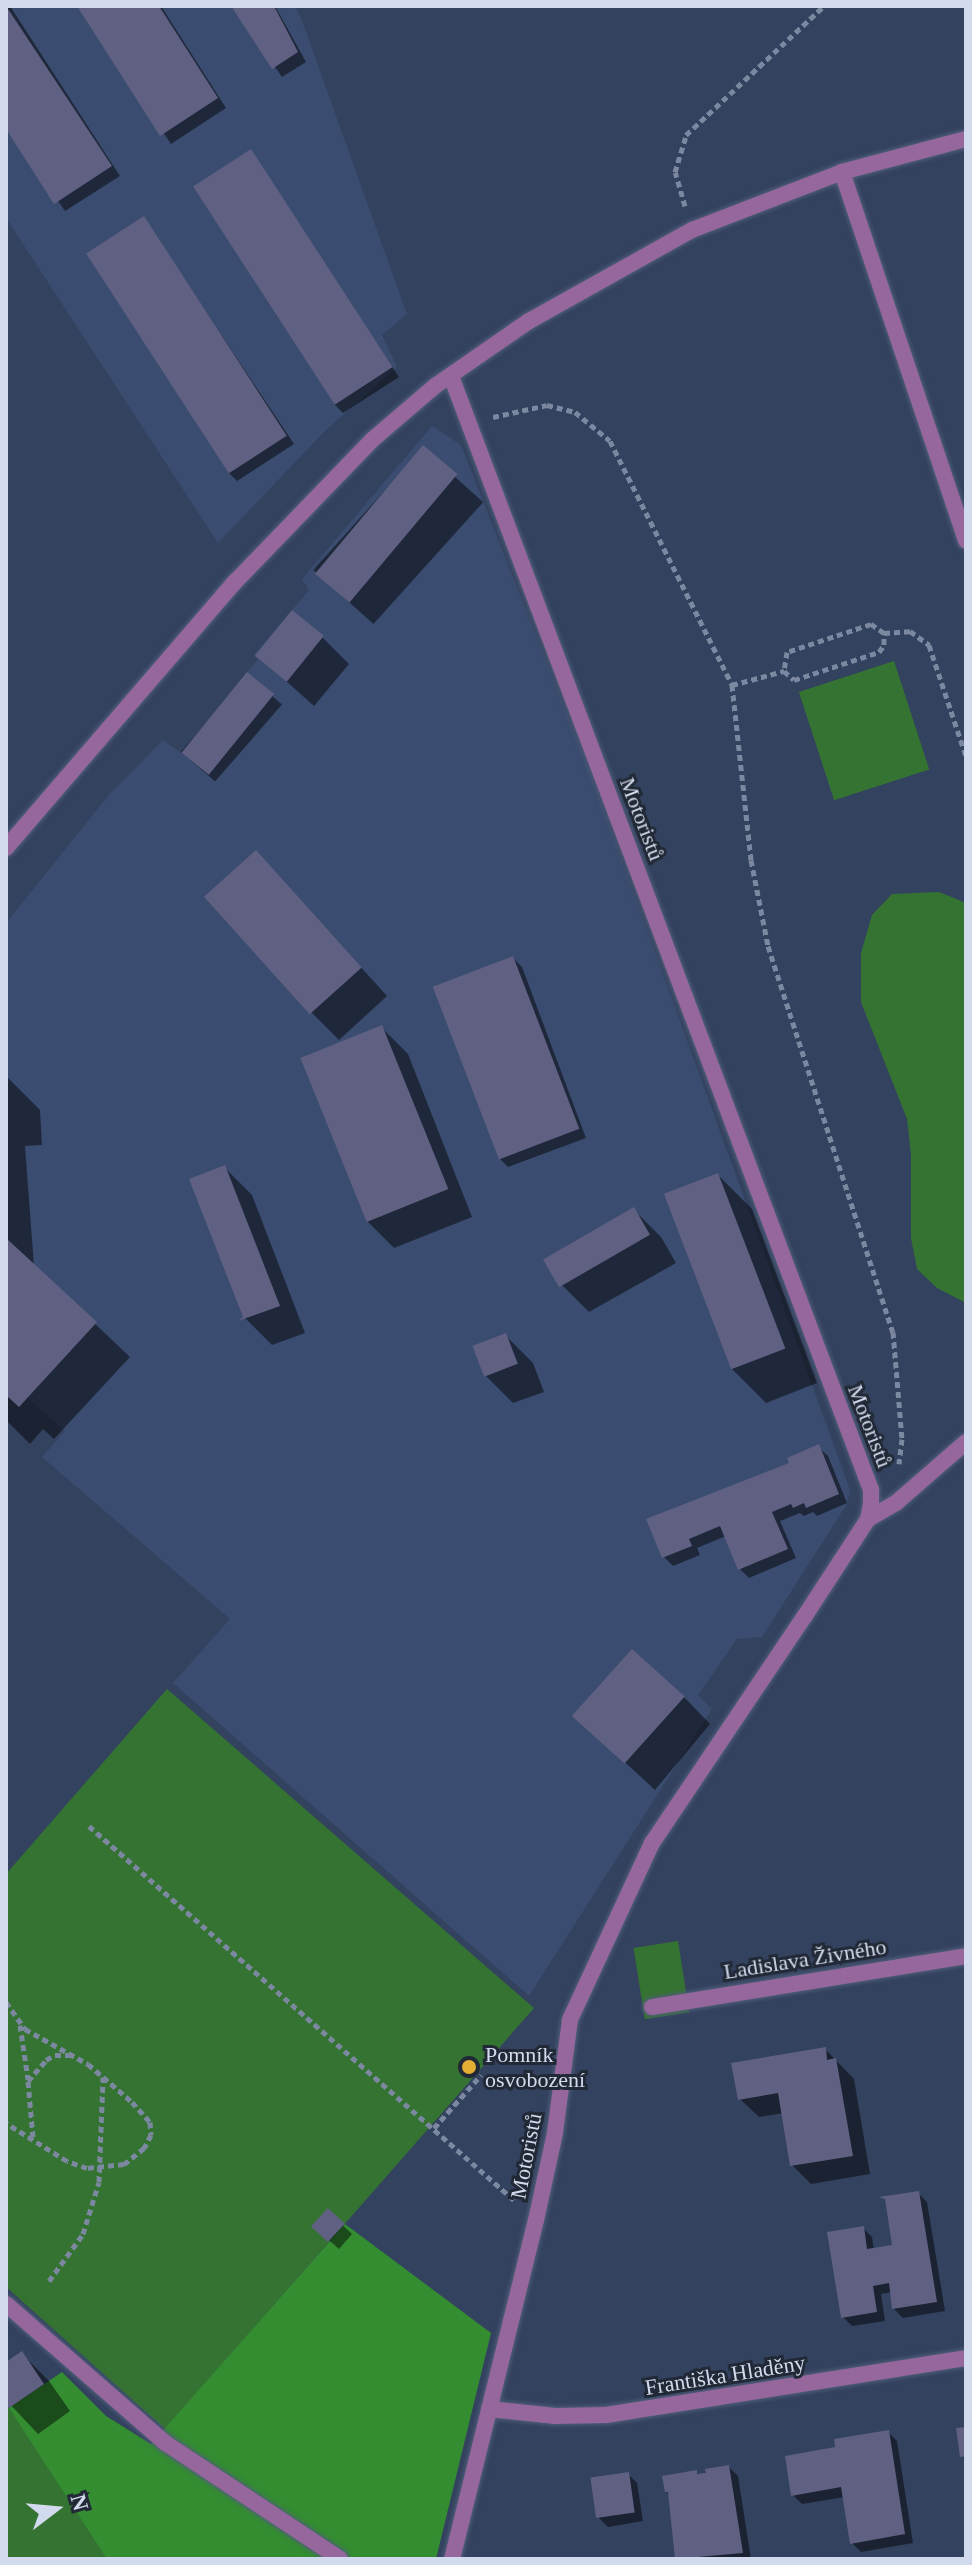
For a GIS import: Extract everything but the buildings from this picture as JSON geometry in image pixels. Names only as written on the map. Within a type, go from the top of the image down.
[{"type":"street","points":[[6,848],[235,582],[372,440],[451,376],[529,321],[692,230],[842,172],[966,139]]},
{"type":"street","points":[[842,172],[966,541]]},
{"type":"street","name":"Motoristů","points":[[451,376],[871,1490],[868,1519],[652,1843],[570,2020],[555,2133],[536,2220],[452,2559]]},
{"type":"street","points":[[868,1519],[887,1508],[966,1442]]},
{"type":"street","name":"Ladislava Živného","points":[[652,2007],[966,1956]]},
{"type":"street","points":[[6,2304],[164,2442],[340,2559]]},
{"type":"street","name":"Františka Hladěny","points":[[489,2409],[556,2416],[620,2413],[966,2358]]},
{"type":"path","points":[[692,230],[675,172],[686,135],[824,6]]},
{"type":"path","points":[[471,427],[505,412],[547,405],[575,412],[601,432],[617,454],[732,685],[751,860],[768,946],[893,1332],[902,1439],[887,1508]]},
{"type":"path","points":[[784,671],[787,652],[871,624],[884,633],[910,631],[929,645],[966,756]]},
{"type":"path","points":[[784,671],[794,680],[879,652],[884,645],[884,633]]},
{"type":"path","points":[[732,685],[784,671]]},
{"type":"path","points":[[89,1826],[536,2220]]},
{"type":"path","points":[[6,2002],[20,2024],[33,2138]]},
{"type":"path","points":[[6,2123],[67,2161],[87,2168],[124,2164],[144,2148],[151,2135],[150,2122],[103,2076],[20,2024]]},
{"type":"path","points":[[28,2081],[46,2060],[55,2055],[74,2055]]},
{"type":"path","points":[[434,2128],[481,2075]]},
{"type":"path","points":[[49,2281],[83,2234],[101,2168],[103,2076]]},
{"type":"path","points":[[457,2102],[464,2108]]},
{"type":"shaded area","points":[[6,6],[295,6],[301,18],[407,314],[382,335],[397,367],[325,431],[218,543],[6,218]]},
{"type":"shaded area","points":[[432,426],[461,445],[589,769],[850,1490],[847,1504],[762,1637],[737,1639],[698,1695],[712,1709],[529,1996],[173,1683],[230,1619],[42,1457],[65,1431],[28,1398],[19,1407],[9,1397],[6,1400],[6,923],[108,796],[163,740],[181,753],[258,659],[254,655],[309,590],[302,579]]},
{"type":"green space","points":[[894,661],[929,769],[834,800],[799,692]]},
{"type":"green space","points":[[939,892],[966,903],[966,1303],[937,1288],[917,1269],[911,1238],[911,1155],[907,1119],[861,1002],[861,953],[872,915],[892,894]]},
{"type":"green space","points":[[167,1689],[534,2008],[165,2429],[6,2287],[6,1874]]},
{"type":"green space","points":[[678,1941],[689,2012],[645,2019],[634,1948]]},
{"type":"green space","points":[[345,2224],[491,2333],[436,2559],[107,2559],[9,2408],[62,2372],[106,2416],[151,2444]]},
{"type":"green space","points":[[6,2403],[17,2420],[172,2559],[6,2559]]},
{"type":"place","name":"Pomník osvobození","points":[[469,2067]]}]
